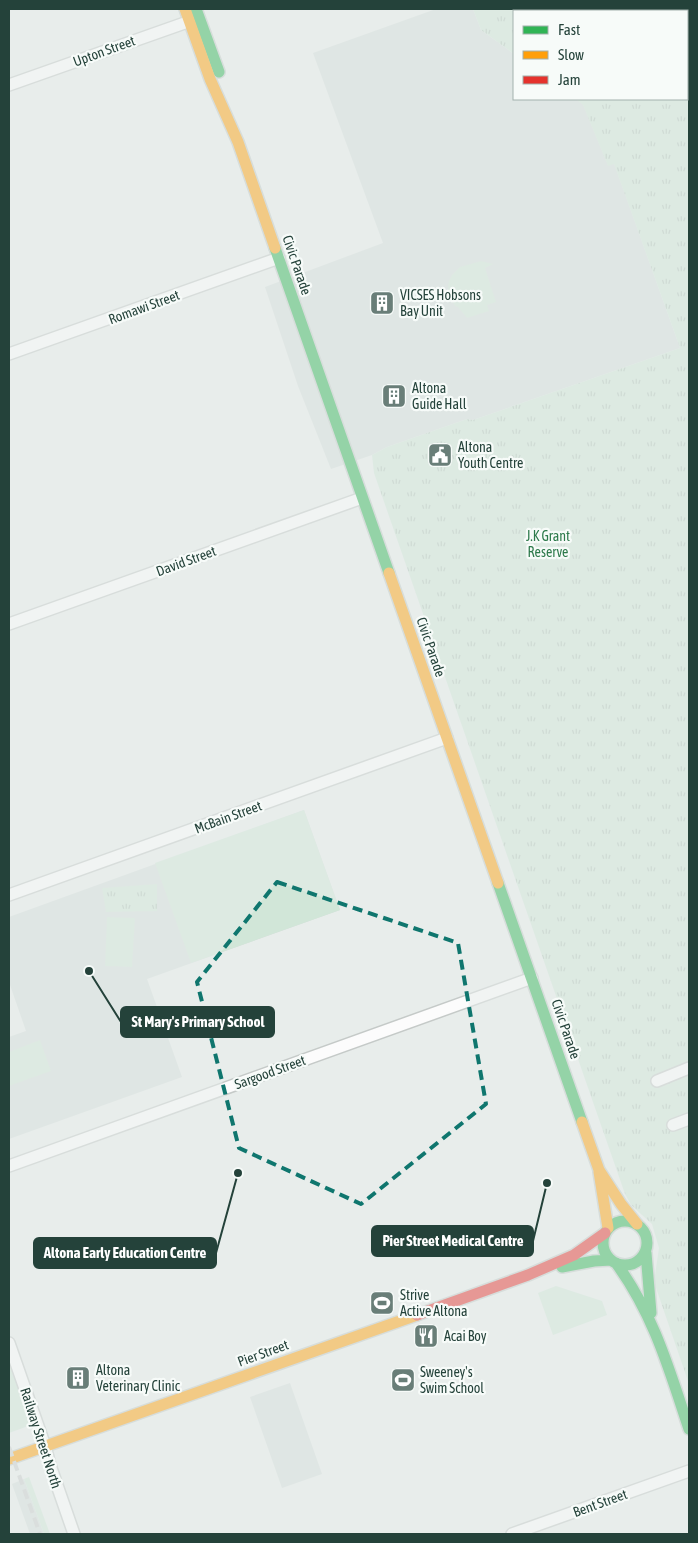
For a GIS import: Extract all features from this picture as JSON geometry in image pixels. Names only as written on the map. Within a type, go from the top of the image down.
[{"type":"street","name":"Civic Parade","points":[[185,9],[195,16],[224,87],[235,135],[599,1170],[607,1230]]},
{"type":"street","name":"Upton Street","points":[[9,85],[195,16]]},
{"type":"street","name":"Romawi Street","points":[[9,354],[279,258]]},
{"type":"street","name":"David Street","points":[[9,624],[362,498]]},
{"type":"street","name":"McBain Street","points":[[9,895],[447,738]]},
{"type":"street","name":"Sargood Street","points":[[9,1166],[532,978]]},
{"type":"street","points":[[657,1081],[689,1068]]},
{"type":"street","points":[[673,1125],[689,1119]]},
{"type":"street","name":"Civic Parade","points":[[599,1170],[621,1204],[637,1224]]},
{"type":"street","points":[[652,1324],[646,1253],[648,1240],[642,1228],[637,1224],[625,1220],[619,1221],[607,1230],[603,1238],[604,1250],[633,1286],[652,1324],[689,1429]]},
{"type":"street","name":"Pier Street","points":[[9,1459],[528,1275],[574,1255],[607,1230]]},
{"type":"street","points":[[613,1261],[622,1265],[629,1265],[636,1262],[646,1253]]},
{"type":"street","name":"Pier Street","points":[[528,1275],[578,1263],[613,1261]]},
{"type":"street","name":"Railway Street North","points":[[9,1343],[74,1534]]},
{"type":"street","name":"Bent Street","points":[[512,1534],[689,1471]]},
{"type":"highlighted area","points":[[277,882],[458,943],[486,1104],[361,1204],[239,1148],[197,982]]},
{"type":"shaded area","points":[[436,9],[473,9],[481,30],[513,53],[513,100],[577,100],[583,104],[608,165],[614,163],[680,348],[473,420],[467,419],[331,469],[298,386],[265,287],[383,243],[313,53]]},
{"type":"shaded area","points":[[304,810],[340,910],[147,979],[182,1077],[9,1139],[9,1037],[26,1031],[9,982],[9,917]]},
{"type":"shaded area","points":[[290,1383],[322,1474],[282,1488],[250,1397]]},
{"type":"shaded area","points":[[24,1479],[44,1534],[30,1534],[12,1484]]},
{"type":"green space","name":"J.K Grant Reserve","points":[[473,9],[689,9],[689,1384],[654,1282],[659,1248],[652,1224],[631,1205],[625,1194],[374,473],[372,455],[387,447],[467,419],[473,420],[680,348],[614,164],[608,166],[583,105],[577,100],[688,100],[688,10],[513,10],[513,53],[481,30]]},
{"type":"green space","points":[[481,261],[493,264],[485,268],[496,302],[487,305],[489,311],[467,318],[455,306],[448,284],[452,275],[460,267]]},
{"type":"green space","points":[[304,810],[340,910],[191,963],[155,863]]},
{"type":"green space","points":[[157,884],[157,911],[106,912],[102,888]]},
{"type":"green space","points":[[107,917],[135,918],[132,967],[105,966]]},
{"type":"green space","points":[[40,1040],[51,1071],[9,1086],[9,1052]]},
{"type":"green space","points":[[556,1286],[602,1301],[607,1315],[553,1335],[538,1293]]},
{"type":"green space","points":[[9,1363],[31,1425],[9,1433]]},
{"type":"green space","points":[[29,1477],[50,1534],[44,1534],[24,1479]]},
{"type":"railway","points":[[9,1447],[40,1534]]},
{"type":"traffic: fast","points":[[196,9],[219,72]]},
{"type":"traffic: fast","points":[[275,248],[389,573]]},
{"type":"traffic: fast","points":[[498,883],[582,1122]]},
{"type":"traffic: fast","points":[[629,1221],[641,1227],[646,1234],[647,1243],[646,1252],[641,1259],[634,1264],[621,1265],[613,1262],[606,1255],[603,1239],[606,1231],[613,1224],[629,1221]]},
{"type":"traffic: fast","points":[[646,1253],[651,1313]]},
{"type":"traffic: fast","points":[[562,1267],[611,1260]]},
{"type":"traffic: fast","points":[[616,1263],[641,1302],[651,1323],[689,1429]]},
{"type":"traffic: slow","points":[[185,9],[210,79],[238,142],[275,248]]},
{"type":"traffic: slow","points":[[389,573],[498,883]]},
{"type":"traffic: slow","points":[[582,1122],[599,1170],[621,1204],[637,1224]]},
{"type":"traffic: slow","points":[[599,1172],[608,1228]]},
{"type":"traffic: slow","points":[[9,1459],[417,1315]]},
{"type":"traffic: jam","points":[[417,1315],[528,1275],[574,1255],[605,1233]]},
{"type":"place","name":"VICSES Hobsons Bay Unit","points":[[382,303]]},
{"type":"place","name":"Altona Guide Hall","points":[[394,396]]},
{"type":"place","name":"Altona Youth Centre","points":[[440,455]]},
{"type":"place","name":"St Mary's Primary School","points":[[89,971]]},
{"type":"place","name":"Altona Early Education Centre","points":[[238,1173]]},
{"type":"place","name":"Pier Street Medical Centre","points":[[547,1183]]},
{"type":"place","name":"Strive Active Altona","points":[[382,1303]]},
{"type":"place","name":"Acai Boy","points":[[426,1336]]},
{"type":"place","name":"Altona Veterinary Clinic","points":[[78,1378]]},
{"type":"place","name":"Sweeney's Swim School","points":[[403,1380]]}]
